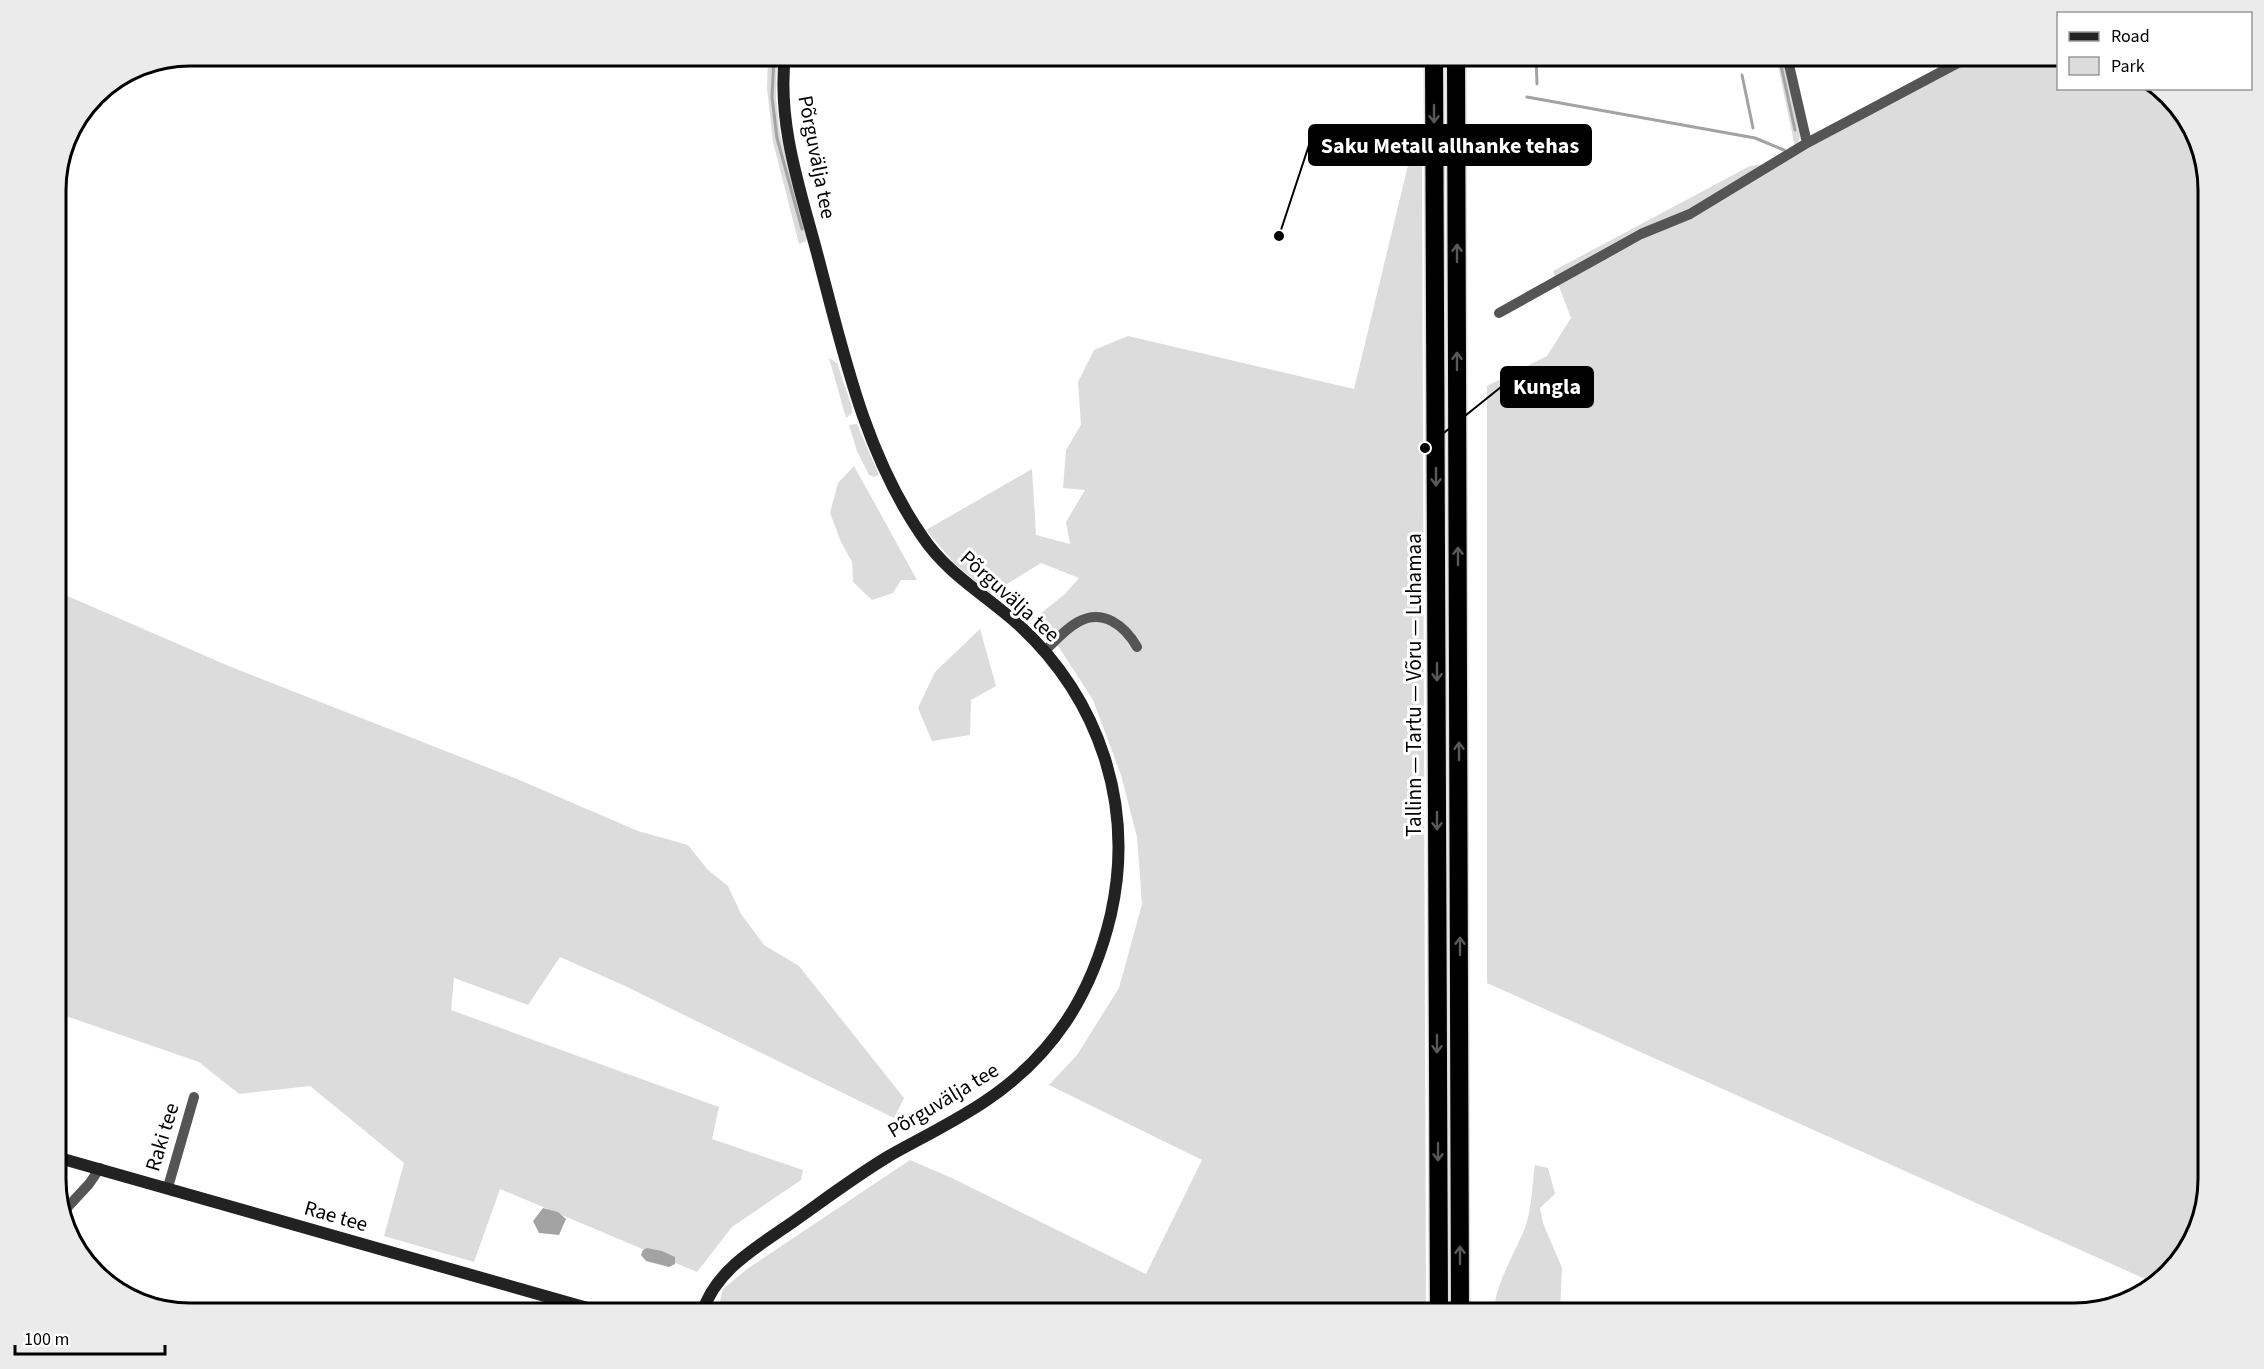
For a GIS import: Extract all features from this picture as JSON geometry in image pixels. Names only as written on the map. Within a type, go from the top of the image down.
[{"type":"highway","name":"Tallinn — Tartu — Võru — Luhamaa","points":[[1434,66],[1439,1303]]},
{"type":"highway","name":"Tallinn — Tartu — Võru — Luhamaa","points":[[1456,66],[1460,1303]]},
{"type":"street","name":"Põrguvälja tee","points":[[706,1303],[720,1279],[750,1252],[887,1157],[984,1102],[1026,1070],[1053,1041],[1070,1017],[1092,973],[1111,913],[1119,865],[1119,831],[1112,781],[1101,744],[1079,700],[1045,651],[1018,624],[958,577],[937,557],[908,513],[877,453],[855,394],[798,181],[783,107],[785,66]]},
{"type":"street","points":[[1789,66],[1807,143]]},
{"type":"street","points":[[1499,313],[1641,234],[1689,214],[1807,143],[1952,66]]},
{"type":"street","points":[[1045,651],[1078,622],[1092,618],[1108,620],[1119,625],[1129,632],[1137,647]]},
{"type":"street","name":"Raki tee","points":[[168,1187],[194,1097]]},
{"type":"street","name":"Rae tee","points":[[66,1160],[567,1303]]},
{"type":"street","points":[[69,1206],[100,1168]]},
{"type":"green space","points":[[768,66],[777,66],[776,98],[780,133],[807,238],[799,244],[773,142],[767,88]]},
{"type":"green space","points":[[1778,66],[1785,66],[1800,136],[1795,147]]},
{"type":"green space","points":[[1963,66],[2057,66],[2057,90],[2147,90],[2167,108],[2177,121],[2191,150],[2198,182],[2198,1179],[2194,1211],[2189,1227],[2172,1255],[2162,1267],[2146,1279],[1487,983],[1487,386],[1547,356],[1571,318],[1553,271],[1750,166],[1781,162]]},
{"type":"green space","points":[[1409,161],[1422,164],[1426,1303],[720,1303],[723,1289],[747,1269],[910,1160],[954,1179],[1146,1274],[1202,1160],[1049,1085],[1077,1055],[1119,988],[1142,904],[1137,837],[1121,775],[1093,700],[1051,635],[1035,618],[1065,594],[1079,578],[1041,563],[991,594],[955,564],[926,530],[1032,469],[1036,535],[1070,544],[1066,522],[1085,490],[1063,488],[1066,450],[1081,425],[1078,382],[1094,350],[1128,336],[1354,389]]},
{"type":"green space","points":[[829,358],[837,363],[852,407],[852,413],[846,418]]},
{"type":"green space","points":[[857,424],[879,475],[874,477],[869,475],[857,451],[849,425]]},
{"type":"green space","points":[[854,466],[917,580],[901,580],[893,593],[872,600],[853,582],[852,562],[841,542],[830,513],[838,483]]},
{"type":"green space","points":[[66,595],[231,667],[517,779],[638,831],[688,845],[708,870],[728,886],[741,914],[764,945],[799,966],[904,1098],[894,1118],[625,986],[560,957],[528,1005],[454,978],[451,1010],[719,1107],[712,1139],[803,1170],[801,1180],[732,1227],[697,1272],[500,1189],[474,1262],[384,1236],[404,1163],[310,1086],[239,1094],[199,1062],[66,1016]]},
{"type":"green space","points":[[980,629],[996,686],[971,700],[970,735],[932,741],[918,708],[935,672]]},
{"type":"green space","points":[[1535,1165],[1548,1168],[1555,1194],[1540,1208],[1543,1223],[1562,1268],[1560,1303],[1495,1303],[1501,1280],[1526,1225]]},
{"type":"shaded area","points":[[543,1208],[558,1212],[566,1219],[559,1235],[539,1233],[533,1221]]},
{"type":"shaded area","points":[[647,1248],[675,1257],[675,1264],[669,1267],[646,1261],[641,1255]]},
{"type":"waterway","points":[[774,66],[772,97],[777,138],[802,229]]},
{"type":"waterway","points":[[1536,66],[1537,84]]},
{"type":"waterway","points":[[1781,66],[1795,130]]},
{"type":"waterway","points":[[1742,75],[1753,128]]},
{"type":"waterway","points":[[1527,97],[1755,138],[1784,150]]},
{"type":"place","name":"Saku Metall allhanke tehas","points":[[1279,236]]},
{"type":"place","name":"Kungla","points":[[1425,448]]}]
